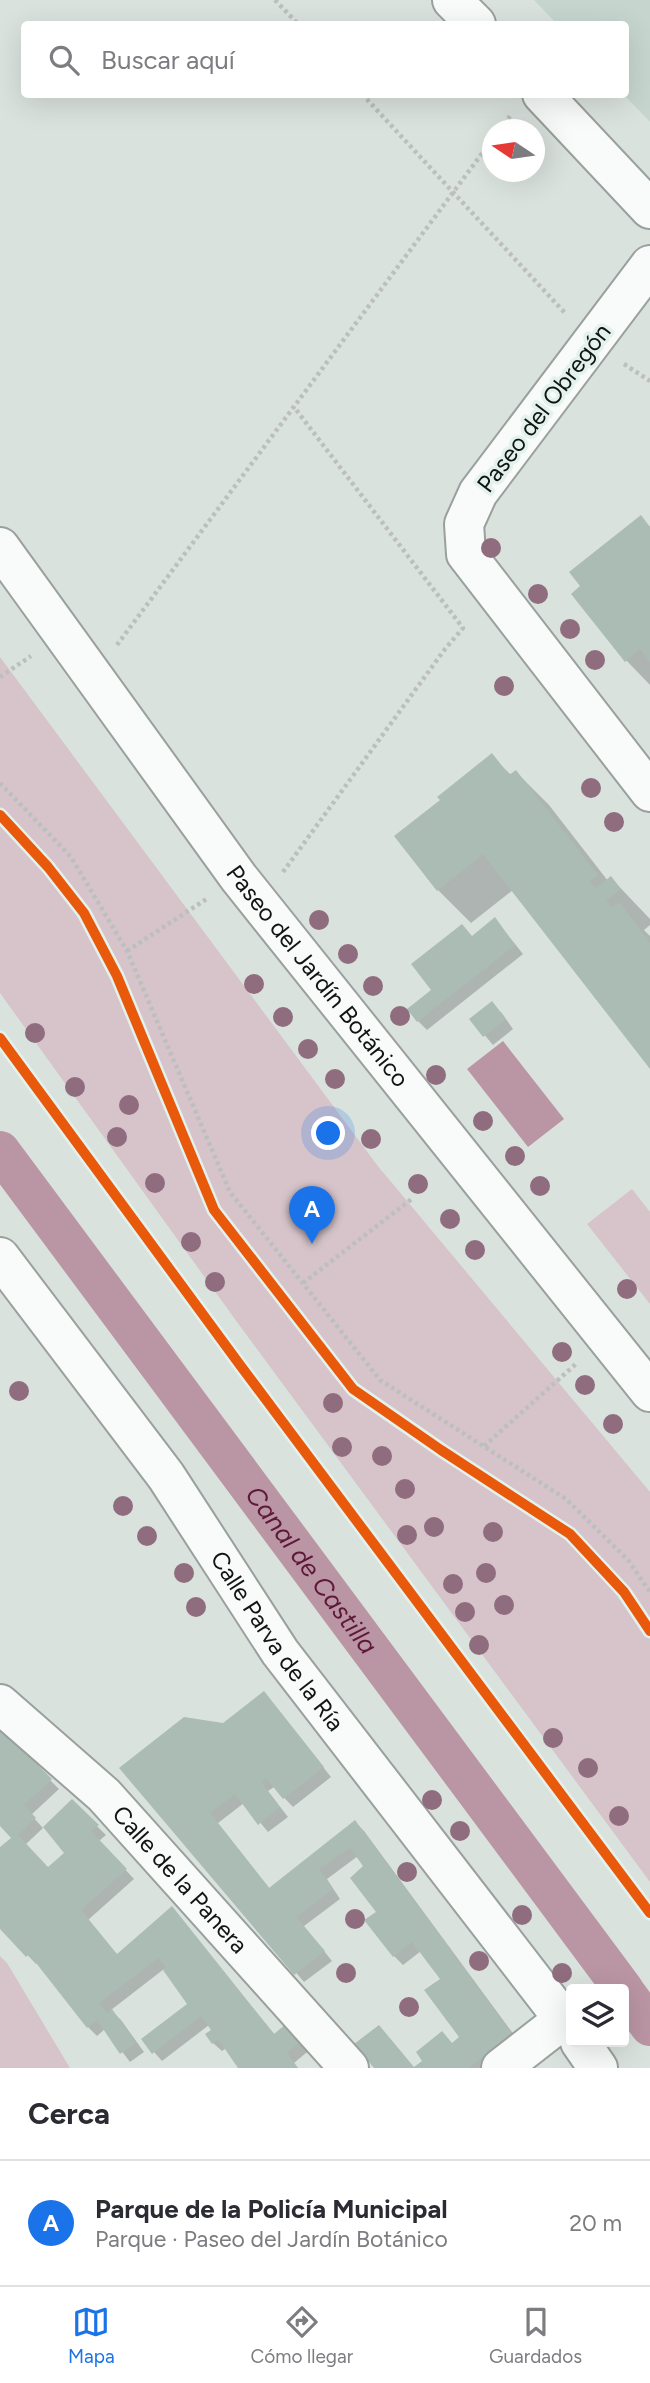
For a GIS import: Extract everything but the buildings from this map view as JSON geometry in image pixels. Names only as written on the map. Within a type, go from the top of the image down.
[{"type":"street","points":[[452,0],[473,21]]},
{"type":"street","points":[[546,98],[650,209]]},
{"type":"street","name":"Paseo del Obregón","points":[[650,265],[478,493],[464,524],[466,554],[650,792]]},
{"type":"street","name":"Paseo del Jardín Botánico","points":[[0,547],[250,891],[650,1392]]},
{"type":"street","name":"Calle Parva de la Ría","points":[[0,1257],[166,1476],[280,1651],[566,2022]]},
{"type":"street","name":"Calle de la Panera","points":[[0,1704],[104,1795],[349,2068]]},
{"type":"street","points":[[501,2068],[566,2033]]},
{"type":"street","name":"Calle Parva de la Ría","points":[[584,2047],[598,2068]]},
{"type":"path","points":[[275,0],[295,21]]},
{"type":"path","points":[[366,98],[592,343],[650,381]]},
{"type":"path","points":[[94,677],[482,154]]},
{"type":"path","points":[[127,951],[250,891],[463,628],[294,407]]},
{"type":"path","points":[[0,783],[71,857],[127,951],[230,1192],[380,1380],[566,1499],[628,1560],[650,1592]]},
{"type":"path","points":[[303,1283],[413,1198]]},
{"type":"path","points":[[484,1446],[605,1338]]},
{"type":"shaded area","points":[[534,0],[650,0],[650,122],[627,98],[629,98],[629,21],[554,21]]},
{"type":"shaded area","points":[[0,657],[377,1165],[650,1492],[650,1882],[237,1322],[0,993]]},
{"type":"shaded area","points":[[503,1041],[564,1119],[528,1147],[467,1069]]},
{"type":"shaded area","points":[[632,1189],[650,1212],[650,1304],[587,1224]]},
{"type":"shaded area","points":[[0,1956],[7,1963],[70,2068],[0,2068]]},
{"type":"waterway","name":"Canal de Castilla","points":[[0,1151],[619,1984]]},
{"type":"waterway","name":"Canal de Castilla","points":[[629,1998],[650,2026]]},
{"type":"cycle path","points":[[0,815],[48,867],[84,913],[117,976],[214,1210],[353,1389],[570,1534],[624,1592],[650,1631]]},
{"type":"cycle path","points":[[0,1038],[240,1365],[650,1913]]},
{"type":"place","name":"Parque de la Policía Municipal","points":[[312,1244]]}]
